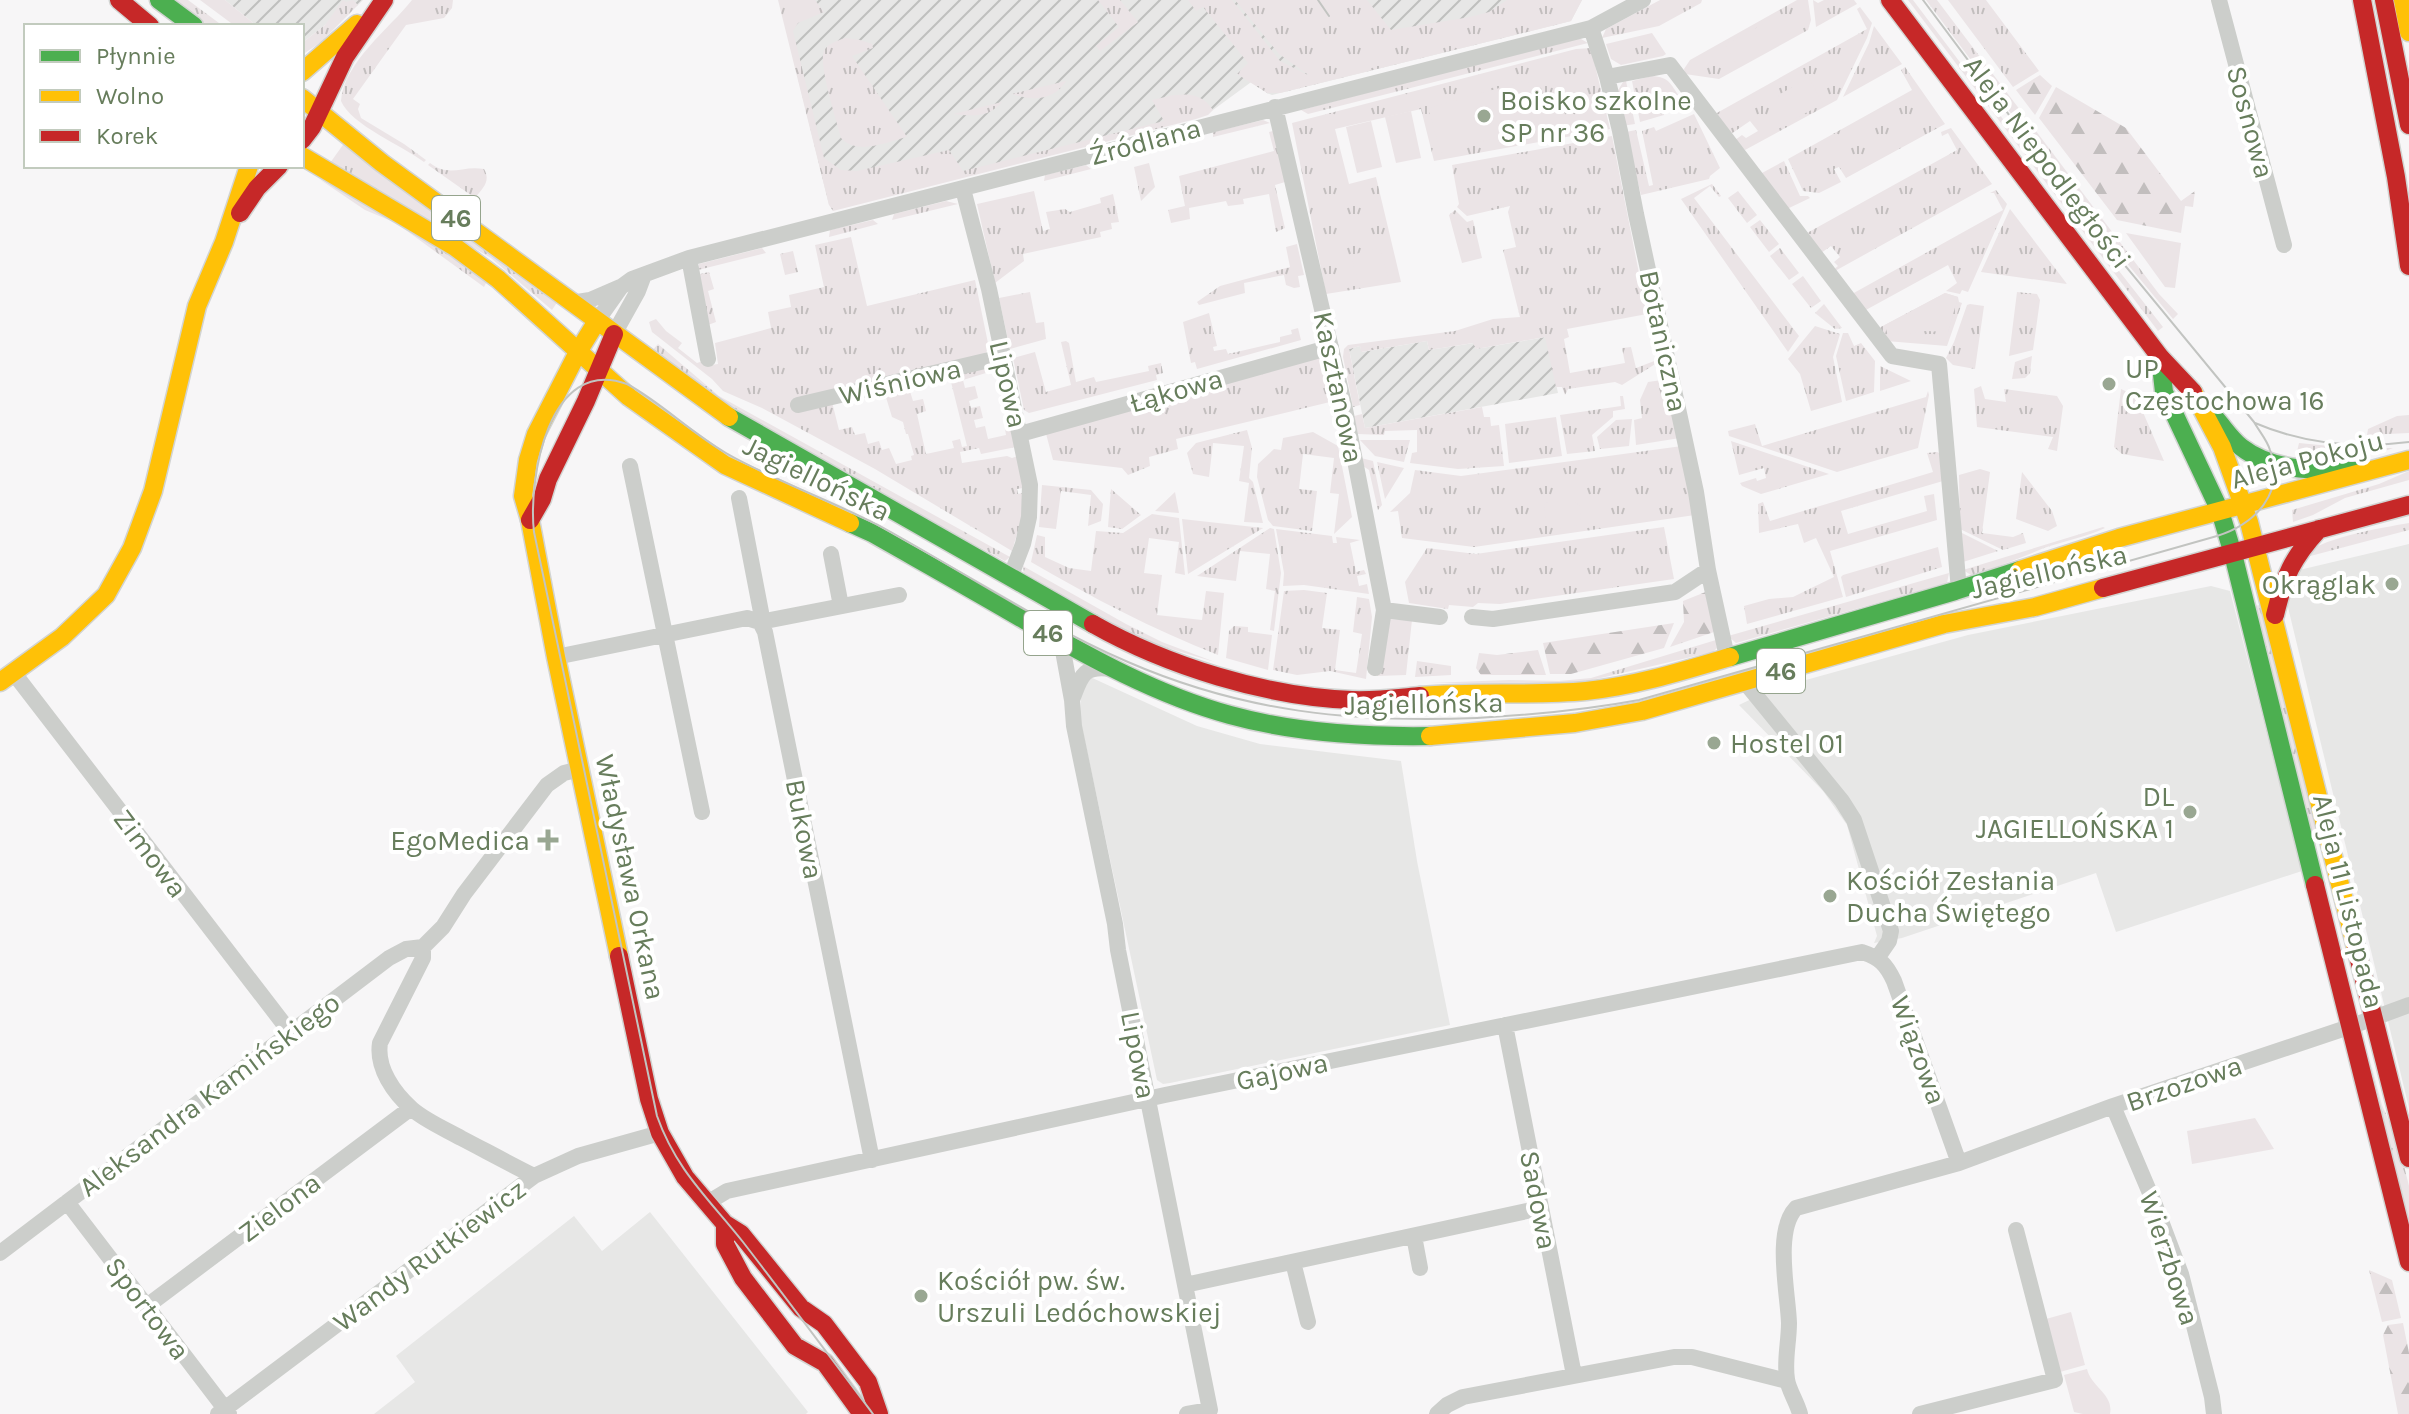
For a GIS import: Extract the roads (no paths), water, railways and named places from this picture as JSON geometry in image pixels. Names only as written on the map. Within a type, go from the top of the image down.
[{"type":"main road","points":[[119,0],[148,24]]},
{"type":"main road","points":[[159,0],[191,24]]},
{"type":"main road","name":"Aleja Niepodległości","points":[[1890,0],[2160,357],[2202,403],[2243,504]]},
{"type":"main road","points":[[2362,0],[2396,177],[2409,266]]},
{"type":"main road","points":[[2384,0],[2409,125]]},
{"type":"main road","points":[[2403,0],[2409,32]]},
{"type":"main road","points":[[304,70],[383,1]]},
{"type":"main road","points":[[304,137],[312,127],[345,57],[383,1]]},
{"type":"main road","name":"Jagiellońska","points":[[304,100],[382,163],[723,413],[1112,635],[1168,659],[1241,682],[1346,699],[1379,700],[1512,691],[1578,691],[1639,681],[1959,590],[2076,550],[2220,511]]},
{"type":"main road","name":"Jagiellońska","points":[[304,157],[455,247],[498,279],[629,397],[725,465],[872,533],[1112,669],[1179,698],[1230,715],[1300,729],[1381,737],[1442,736],[1598,719],[1642,711],[1944,624],[2035,607],[2256,547]]},
{"type":"main road","points":[[7,677],[62,637],[106,595],[126,562],[153,491],[197,306],[224,242],[248,168]]},
{"type":"main road","points":[[224,242],[245,203],[277,168]]},
{"type":"main road","name":"Władysława Orkana","points":[[597,321],[543,418],[531,448],[523,496],[649,1099],[660,1133],[675,1162],[725,1224],[741,1234],[801,1308],[824,1324],[868,1382],[879,1414]]},
{"type":"main road","points":[[530,520],[614,334]]},
{"type":"main road","name":"Aleja Niepodległości","points":[[2160,357],[2164,392],[2220,511],[2233,554]]},
{"type":"main road","points":[[2202,403],[2241,447],[2263,459],[2299,468],[2372,471]]},
{"type":"main road","name":"Aleja Pokoju","points":[[2220,511],[2337,482],[2409,460]]},
{"type":"main road","name":"Aleja 11 Listopada","points":[[2243,504],[2409,1158]]},
{"type":"main road","name":"46","points":[[2256,547],[2408,504]]},
{"type":"main road","points":[[2274,621],[2284,573],[2297,551],[2319,529]]},
{"type":"main road","name":"Aleja 11 Listopada","points":[[2233,554],[2409,1262]]},
{"type":"main road","name":"Władysława Orkana","points":[[725,1224],[725,1244],[743,1278],[795,1346],[825,1363],[857,1407]]},
{"type":"street","name":"Źródlana","points":[[571,303],[590,300],[632,279],[689,258],[1591,28],[1643,0]]},
{"type":"street","name":"Sosnowa","points":[[2219,0],[2284,245]]},
{"type":"street","name":"Botaniczna","points":[[1591,28],[1607,77],[1696,492],[1708,570],[1727,657]]},
{"type":"street","points":[[1607,77],[1670,65],[1892,356],[1939,364],[1959,590]]},
{"type":"street","name":"Kasztanowa","points":[[1275,107],[1331,347],[1384,610],[1375,668]]},
{"type":"street","name":"Lipowa","points":[[963,189],[989,289],[1030,485],[1029,517],[1010,578]]},
{"type":"street","points":[[689,258],[708,359]]},
{"type":"street","points":[[614,334],[644,275]]},
{"type":"street","name":"Źródlana","points":[[597,321],[621,287]]},
{"type":"street","name":"Łąkowa","points":[[1020,434],[1331,347]]},
{"type":"street","name":"Wiśniowa","points":[[798,405],[1002,357]]},
{"type":"street","points":[[630,466],[702,812]]},
{"type":"street","name":"Bukowa","points":[[739,498],[761,612],[760,622],[765,632],[872,1160]]},
{"type":"street","points":[[831,554],[841,606]]},
{"type":"street","points":[[1472,617],[1493,619],[1675,592],[1708,570]]},
{"type":"street","points":[[556,657],[747,618],[760,622],[899,595]]},
{"type":"street","points":[[1384,610],[1440,617]]},
{"type":"street","name":"Lipowa","points":[[1061,640],[1074,726],[1210,1410],[1187,1414]]},
{"type":"street","points":[[1072,700],[1086,671],[1092,668],[1112,669]]},
{"type":"street","name":"Zimowa","points":[[7,677],[290,1032]]},
{"type":"street","points":[[1744,681],[1854,820],[1891,931],[1889,941],[1870,954]]},
{"type":"street","points":[[534,1176],[411,1108],[388,1079],[381,1066],[379,1050],[383,1036],[423,958],[423,947],[443,927],[464,894],[547,785],[564,773],[580,769]]},
{"type":"street","name":"Aleksandra Kamińskiego","points":[[0,1253],[389,958],[406,949],[423,947]]},
{"type":"street","name":"Gajowa","points":[[707,1203],[727,1191],[1165,1095],[1870,954]]},
{"type":"street","name":"Wiązowa","points":[[1870,954],[1886,965],[1894,981],[1959,1163]]},
{"type":"street","name":"Brzozowa","points":[[1787,1381],[1789,1325],[1784,1250],[1790,1215],[1796,1208],[1959,1163],[2113,1106],[2409,1005]]},
{"type":"street","name":"Sadowa","points":[[1505,1025],[1574,1375]]},
{"type":"street","name":"Wierzbowa","points":[[2113,1106],[2181,1274],[2214,1414]]},
{"type":"street","name":"Zielona","points":[[147,1306],[411,1108]]},
{"type":"street","name":"Wandy Rutkiewicz","points":[[224,1412],[534,1176],[578,1156],[660,1133]]},
{"type":"street","name":"Sportowa","points":[[67,1202],[224,1412]]},
{"type":"street","points":[[1185,1285],[1541,1208]]},
{"type":"street","points":[[1920,1414],[2055,1380],[2016,1230]]},
{"type":"street","points":[[1414,1236],[1420,1268]]},
{"type":"street","points":[[1293,1262],[1308,1322]]},
{"type":"street","points":[[1437,1414],[1463,1397],[1674,1357],[1692,1357],[1787,1381],[1800,1414]]},
{"type":"tram line","points":[[1318,0],[1329,16]]},
{"type":"tram line","points":[[873,1414],[684,1168],[657,1116],[534,532],[535,483],[540,455],[561,404],[578,388],[600,380],[627,384],[726,453],[869,521],[1097,648],[1213,693],[1299,711],[1342,716],[1477,718],[1558,712],[1639,700],[2217,536],[2244,524],[2264,505],[2274,480],[2274,466],[2265,439],[2090,223],[1923,0]]},
{"type":"tram line","points":[[2255,423],[2292,436],[2330,443],[2369,445],[2409,442]]},
{"type":"place","name":"Boisko szkolne SP nr 36","points":[[1484,116]]},
{"type":"place","name":"UP Częstochowa 16","points":[[2109,384]]},
{"type":"place","name":"Okrąglak","points":[[2392,584]]},
{"type":"place","name":"Hostel 01","points":[[1714,743]]},
{"type":"place","name":"DL JAGIELLOŃSKA 1","points":[[2190,812]]},
{"type":"place","name":"EgoMedica","points":[[548,840]]},
{"type":"place","name":"Kościół Zesłania Ducha Świętego","points":[[1830,896]]},
{"type":"place","name":"Kościół pw. św. Urszuli Ledóchowskiej","points":[[921,1296]]}]
